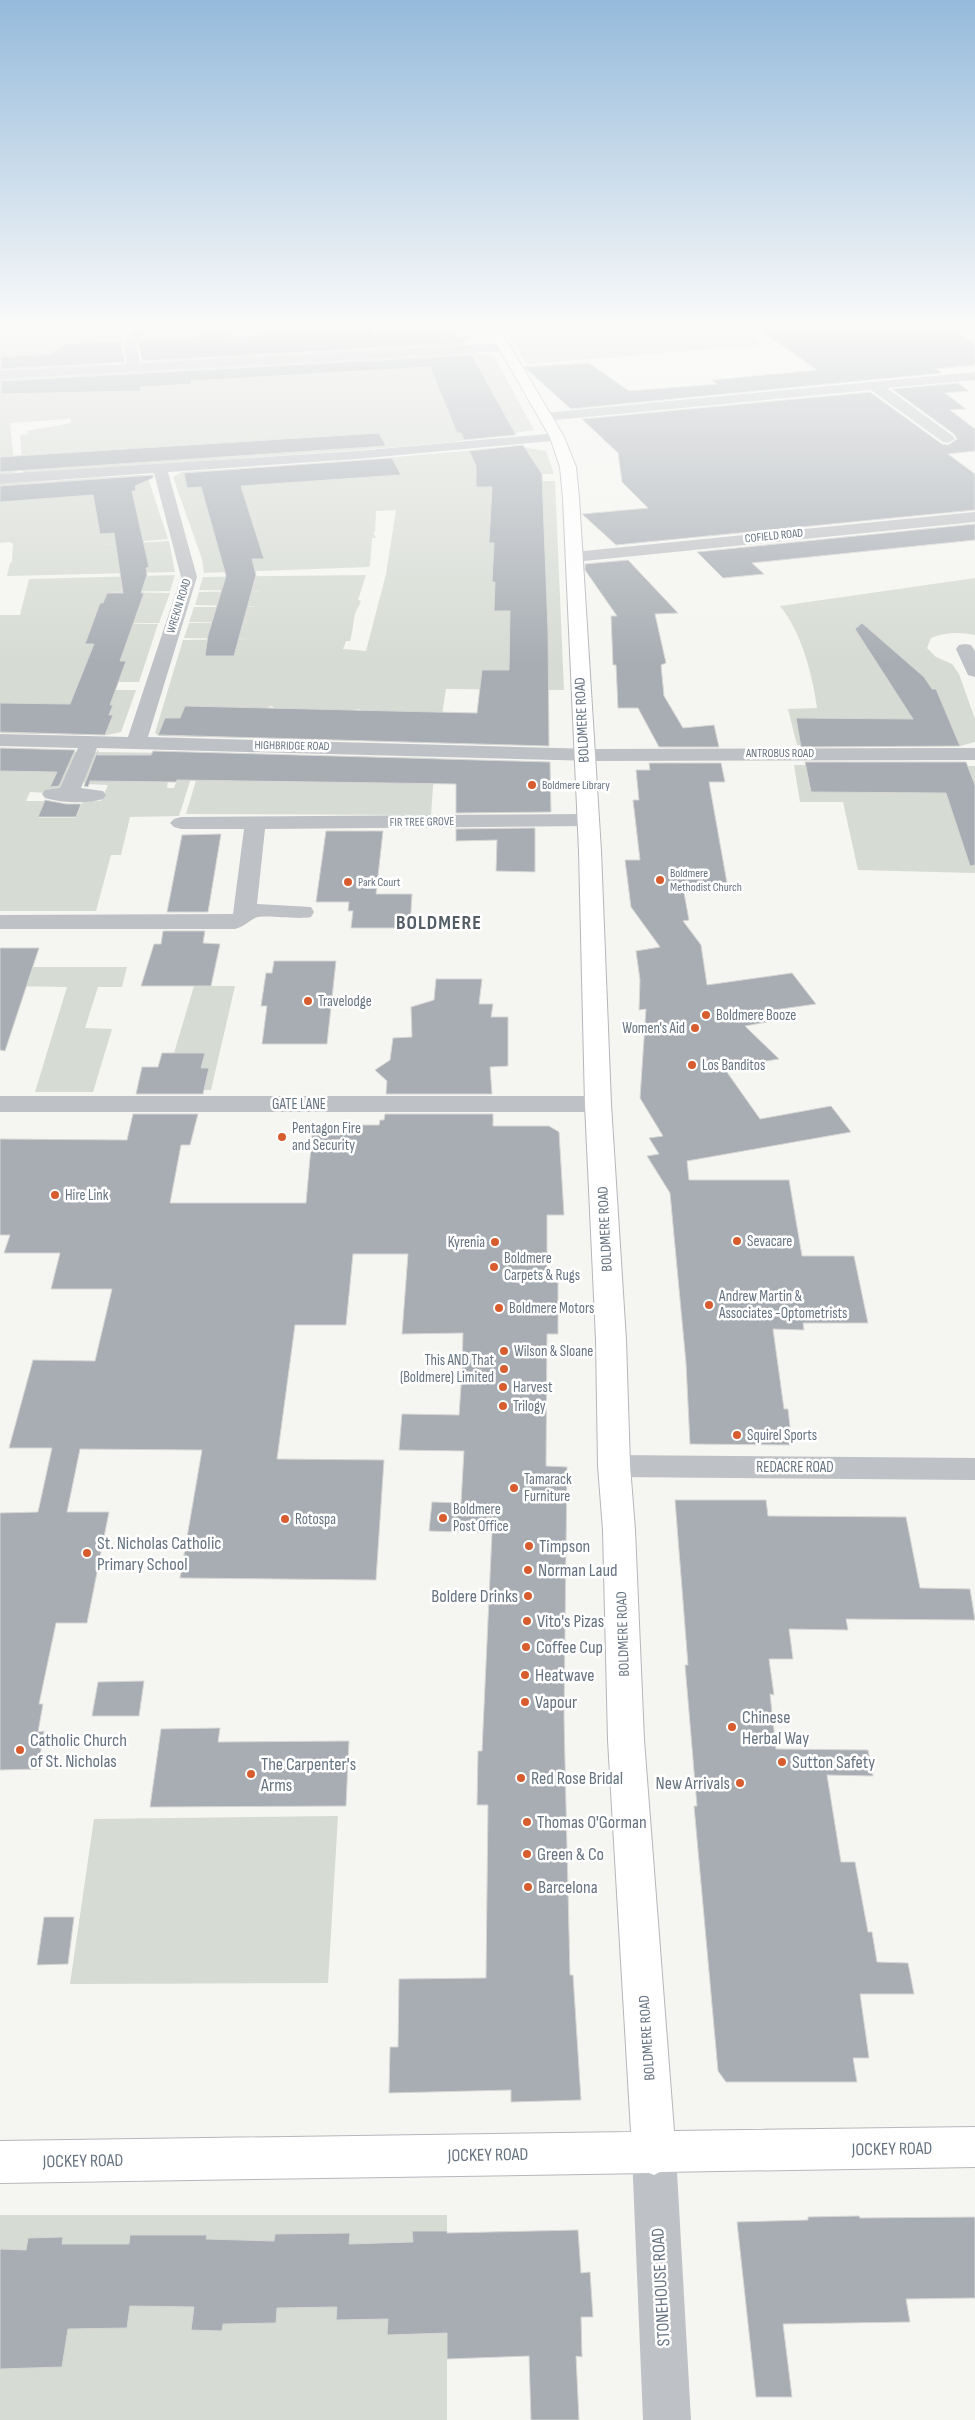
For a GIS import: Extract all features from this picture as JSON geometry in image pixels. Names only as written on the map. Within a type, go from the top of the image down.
[{"type":"main road","name":"BOLDMERE ROAD","points":[[557,437],[568,467],[574,556],[597,1019],[598,1104],[611,1340],[614,1466],[619,1538],[626,1740],[654,2154]]},
{"type":"main road","name":"JOCKEY ROAD","points":[[0,2162],[654,2154],[975,2147]]},
{"type":"street","points":[[0,479],[357,455],[557,437]]},
{"type":"street","points":[[928,441],[964,438]]},
{"type":"street","name":"WREKIN ROAD","points":[[136,743],[189,577],[188,567],[160,469]]},
{"type":"street","name":"COFIELD ROAD","points":[[574,556],[975,516]]},
{"type":"street","points":[[965,649],[975,671]]},
{"type":"street","name":"HIGHBRIDGE ROAD","points":[[0,740],[584,754]]},
{"type":"street","points":[[90,742],[60,794],[96,795]]},
{"type":"street","name":"ANTROBUS ROAD","points":[[584,754],[975,754]]},
{"type":"street","name":"FIR TREE GROVE","points":[[181,824],[588,820]]},
{"type":"street","points":[[0,922],[236,922],[244,917],[255,824]]},
{"type":"street","points":[[245,911],[303,912]]},
{"type":"street","name":"GATE LANE","points":[[0,1104],[598,1104]]},
{"type":"street","name":"REDACRE ROAD","points":[[614,1466],[975,1468]]},
{"type":"street","name":"STONEHOUSE ROAD","points":[[654,2154],[667,2420]]},
{"type":"shaded area","points":[[0,437],[11,437],[15,473],[0,474]]},
{"type":"shaded area","points":[[20,437],[487,437],[350,451],[23,473]]},
{"type":"shaded area","points":[[517,446],[546,451],[554,474],[509,474],[509,481],[555,481],[564,690],[446,689],[438,741],[359,709],[271,719],[274,707],[271,706],[268,707],[261,738],[159,736],[155,733],[183,640],[253,639],[184,638],[189,623],[256,623],[189,622],[194,607],[266,607],[195,605],[199,592],[263,591],[199,590],[203,577],[366,575],[358,600],[361,601],[355,613],[350,641],[346,641],[343,649],[366,651],[386,574],[396,510],[376,511],[375,532],[373,532],[376,538],[372,538],[370,566],[368,567],[204,573],[202,559],[173,477],[182,472],[342,462]]},
{"type":"shaded area","points":[[141,475],[148,478],[168,539],[102,545],[169,541],[175,572],[7,576],[10,563],[12,562],[13,544],[10,542],[0,543],[0,484]]},
{"type":"shaded area","points":[[175,575],[170,591],[104,592],[170,593],[159,623],[91,623],[158,624],[139,682],[88,682],[111,690],[136,690],[121,732],[107,735],[48,734],[63,704],[52,703],[55,704],[41,734],[0,733],[0,615],[20,615],[29,579]]},
{"type":"shaded area","points":[[975,578],[975,635],[953,633],[936,636],[931,638],[927,648],[936,657],[952,664],[959,674],[975,719],[975,742],[960,746],[797,745],[788,709],[817,708],[805,654],[794,628],[780,606]]},
{"type":"shaded area","points":[[0,750],[78,752],[63,789],[49,793],[30,792],[26,801],[44,801],[38,818],[76,818],[83,801],[101,801],[108,785],[86,784],[80,779],[93,752],[171,753],[167,788],[174,788],[178,778],[191,778],[179,816],[130,817],[121,855],[111,855],[96,911],[0,911]]},
{"type":"shaded area","points":[[204,754],[435,758],[431,815],[186,814]]},
{"type":"shaded area","points":[[794,765],[975,766],[975,873],[858,870],[843,802],[800,802]]},
{"type":"shaded area","points":[[0,967],[127,967],[122,987],[98,987],[85,1028],[112,1029],[93,1092],[35,1092],[67,987],[0,986]]},
{"type":"shaded area","points":[[194,986],[235,986],[211,1090],[187,1090],[174,1053]]},
{"type":"shaded area","points":[[338,1816],[328,1983],[70,1984],[94,1819]]},
{"type":"shaded area","points":[[0,2215],[447,2215],[447,2420],[0,2420]]},
{"type":"building","points":[[317,437],[381,437],[386,446],[0,472],[0,457]]},
{"type":"building","points":[[463,437],[496,437],[464,440]]},
{"type":"building","points":[[601,437],[932,437],[942,444],[948,445],[957,439],[956,437],[975,437],[975,451],[948,454],[975,474],[975,510],[616,545],[582,514],[648,508],[622,482],[618,453]]},
{"type":"building","points":[[523,445],[542,474],[548,630],[549,746],[158,735],[165,718],[180,718],[185,706],[477,713],[482,670],[509,670],[510,611],[494,611],[495,582],[492,582],[494,543],[489,543],[492,487],[476,487],[476,466],[469,451]]},
{"type":"building","points":[[392,458],[401,475],[241,486],[264,559],[252,559],[256,575],[234,656],[205,656],[208,635],[226,576],[201,487],[187,488],[184,473]]},
{"type":"building","points":[[153,475],[153,478],[135,486],[136,491],[132,491],[149,567],[146,568],[147,575],[141,593],[144,593],[120,661],[126,661],[110,705],[113,705],[109,715],[113,715],[105,735],[0,732],[0,703],[70,704],[94,644],[85,644],[100,603],[103,603],[107,593],[123,593],[114,533],[100,534],[93,495],[0,502],[0,486]]},
{"type":"building","points":[[975,524],[975,540],[752,563],[764,574],[723,578],[697,552]]},
{"type":"building","points":[[628,560],[678,613],[655,614],[666,663],[661,665],[664,696],[683,728],[714,725],[719,747],[659,747],[638,708],[618,708],[616,665],[613,665],[611,616],[617,616],[585,570],[585,564]]},
{"type":"building","points":[[862,623],[924,677],[932,689],[936,689],[960,746],[801,747],[796,718],[913,719],[855,629]]},
{"type":"building","points":[[0,748],[75,750],[59,786],[50,787],[57,772],[0,771]]},
{"type":"building","points":[[98,750],[97,755],[151,755],[153,751],[550,762],[551,812],[456,813],[456,784],[177,780],[176,782],[90,781],[88,787],[84,786]]},
{"type":"building","points":[[805,762],[966,762],[975,785],[975,865],[970,866],[946,793],[811,792]]},
{"type":"building","points":[[649,763],[721,763],[725,782],[709,782],[727,883],[692,883],[694,893],[684,893],[689,920],[683,921],[701,945],[707,985],[792,973],[816,1004],[767,1011],[773,1021],[745,1026],[779,1059],[724,1068],[760,1119],[831,1106],[851,1132],[687,1161],[689,1180],[789,1180],[802,1256],[854,1256],[868,1323],[803,1323],[804,1330],[773,1329],[784,1409],[788,1409],[792,1445],[690,1444],[686,1363],[670,1193],[647,1156],[659,1154],[649,1138],[663,1136],[640,1098],[646,1009],[639,1010],[640,980],[636,951],[660,947],[631,907],[625,860],[640,860],[633,800],[639,800],[636,770],[650,770]]},
{"type":"building","points":[[45,800],[66,804],[81,804],[76,817],[38,817]]},
{"type":"building","points":[[535,828],[535,872],[496,871],[497,840],[456,841],[456,829]]},
{"type":"building","name":"Park Court","points":[[326,831],[383,831],[376,894],[412,894],[410,928],[351,928],[353,911],[348,911],[349,902],[316,902]]},
{"type":"building","points":[[221,834],[208,912],[167,912],[182,835]]},
{"type":"building","points":[[163,931],[205,931],[203,943],[220,944],[211,986],[141,986],[154,944],[161,944]]},
{"type":"building","points":[[0,948],[39,948],[5,1051],[0,1050]]},
{"type":"building","name":"Travelodge","points":[[274,961],[336,961],[327,1044],[262,1044],[267,1006],[261,1006],[266,973],[272,973]]},
{"type":"building","points":[[436,979],[482,979],[479,1004],[493,1004],[491,1017],[508,1017],[508,1066],[490,1067],[492,1094],[386,1094],[387,1081],[375,1070],[390,1060],[393,1038],[412,1037],[411,1007],[434,1000]]},
{"type":"building","points":[[162,1053],[205,1053],[201,1068],[209,1068],[203,1094],[136,1094],[142,1067],[158,1067]]},
{"type":"building","points":[[133,1114],[198,1114],[190,1145],[181,1145],[170,1203],[306,1203],[313,1125],[379,1125],[380,1120],[384,1120],[385,1114],[493,1114],[493,1126],[549,1126],[559,1132],[564,1215],[547,1215],[547,1282],[558,1282],[558,1334],[547,1334],[546,1466],[567,1467],[564,1717],[570,1975],[573,1975],[581,2100],[511,2102],[511,2090],[389,2093],[390,2047],[398,2047],[399,1979],[486,1978],[488,1805],[477,1805],[478,1751],[482,1751],[492,1533],[429,1531],[432,1502],[461,1503],[464,1451],[399,1450],[402,1414],[459,1415],[462,1372],[463,1333],[402,1334],[408,1254],[353,1254],[346,1325],[295,1325],[277,1459],[384,1460],[376,1580],[180,1578],[202,1450],[80,1449],[67,1512],[109,1512],[87,1623],[56,1623],[39,1704],[43,1704],[38,1732],[44,1731],[38,1769],[0,1770],[0,1513],[38,1512],[52,1448],[9,1448],[33,1360],[95,1361],[112,1289],[51,1289],[60,1253],[4,1253],[10,1235],[0,1235],[0,1139],[127,1140]]},
{"type":"building","points":[[675,1500],[766,1500],[768,1516],[906,1517],[920,1588],[970,1589],[975,1620],[846,1619],[848,1630],[789,1629],[793,1659],[769,1659],[774,1695],[770,1694],[776,1749],[868,1750],[873,1776],[827,1775],[841,1862],[855,1862],[868,1932],[872,1932],[877,1962],[908,1963],[914,1994],[860,1994],[869,2058],[853,2058],[857,2082],[726,2082],[718,2071],[694,1806],[697,1806],[685,1665],[688,1665]]},
{"type":"building","points":[[144,1681],[139,1716],[92,1716],[98,1682]]},
{"type":"building","name":"The Carpenter's Arms","points":[[220,1728],[218,1742],[349,1741],[346,1806],[150,1807],[161,1729]]},
{"type":"building","points":[[44,1917],[74,1917],[68,1964],[37,1965]]},
{"type":"building","points":[[859,2216],[860,2218],[975,2217],[975,2298],[906,2299],[910,2322],[783,2324],[792,2397],[756,2397],[737,2222],[808,2220],[808,2217]]},
{"type":"building","points":[[578,2230],[581,2273],[590,2272],[593,2317],[581,2317],[582,2357],[576,2356],[579,2420],[531,2420],[529,2356],[447,2359],[447,2333],[387,2335],[388,2319],[336,2320],[337,2307],[277,2308],[276,2323],[223,2324],[222,2331],[191,2330],[194,2307],[130,2306],[127,2328],[68,2329],[62,2367],[0,2369],[0,2249],[26,2250],[28,2238],[63,2237],[62,2244],[129,2244],[130,2235],[207,2235],[206,2239],[274,2241],[275,2234],[350,2233],[349,2244],[413,2242],[412,2231],[447,2231],[447,2233]]},
{"type":"place","name":"Boldmere Library","points":[[532,785]]},
{"type":"place","name":"Boldmere Methodist Church","points":[[660,880]]},
{"type":"place","name":"Park Court","points":[[348,882]]},
{"type":"place","name":"Travelodge","points":[[308,1001]]},
{"type":"place","name":"Boldmere Booze","points":[[706,1015]]},
{"type":"place","name":"Women's Aid","points":[[695,1028]]},
{"type":"place","name":"Los Banditos","points":[[692,1065]]},
{"type":"place","name":"Pentagon Fire and Security","points":[[282,1137]]},
{"type":"place","name":"Hire Link","points":[[55,1195]]},
{"type":"place","name":"Sevacare","points":[[737,1241]]},
{"type":"place","name":"Kyrenia","points":[[495,1242]]},
{"type":"place","name":"Boldmere Carpets & Rugs","points":[[494,1267]]},
{"type":"place","name":"Andrew Martin & Associates -Optometrists","points":[[709,1305]]},
{"type":"place","name":"Boldmere Motors","points":[[499,1308]]},
{"type":"place","name":"Wilson & Sloane","points":[[504,1351]]},
{"type":"place","name":"This AND That (Boldmere) Limited","points":[[504,1369]]},
{"type":"place","name":"Harvest","points":[[503,1387]]},
{"type":"place","name":"Trilogy","points":[[503,1406]]},
{"type":"place","name":"Squirel Sports","points":[[737,1435]]},
{"type":"place","name":"Tamarack Furniture","points":[[514,1488]]},
{"type":"place","name":"Boldmere Post Office","points":[[443,1518]]},
{"type":"place","name":"Rotospa","points":[[285,1519]]},
{"type":"place","name":"Timpson","points":[[529,1546]]},
{"type":"place","name":"St. Nicholas Catholic Primary School","points":[[87,1553]]},
{"type":"place","name":"Norman Laud","points":[[528,1570]]},
{"type":"place","name":"Boldere Drinks","points":[[528,1596]]},
{"type":"place","name":"Vito's Pizas","points":[[527,1621]]},
{"type":"place","name":"Coffee Cup","points":[[526,1647]]},
{"type":"place","name":"Heatwave","points":[[525,1675]]},
{"type":"place","name":"Vapour","points":[[525,1702]]},
{"type":"place","name":"Chinese Herbal Way","points":[[732,1727]]},
{"type":"place","name":"Catholic Church of St. Nicholas","points":[[20,1750]]},
{"type":"place","name":"Sutton Safety","points":[[782,1762]]},
{"type":"place","name":"The Carpenter's Arms","points":[[251,1774]]},
{"type":"place","name":"Red Rose Bridal","points":[[521,1778]]},
{"type":"place","name":"New Arrivals","points":[[740,1783]]},
{"type":"place","name":"Thomas O'Gorman","points":[[527,1822]]},
{"type":"place","name":"Green & Co","points":[[527,1854]]},
{"type":"place","name":"Barcelona","points":[[528,1887]]},
{"type":"district","name":"BOLDMERE","points":[[439,923]]}]
